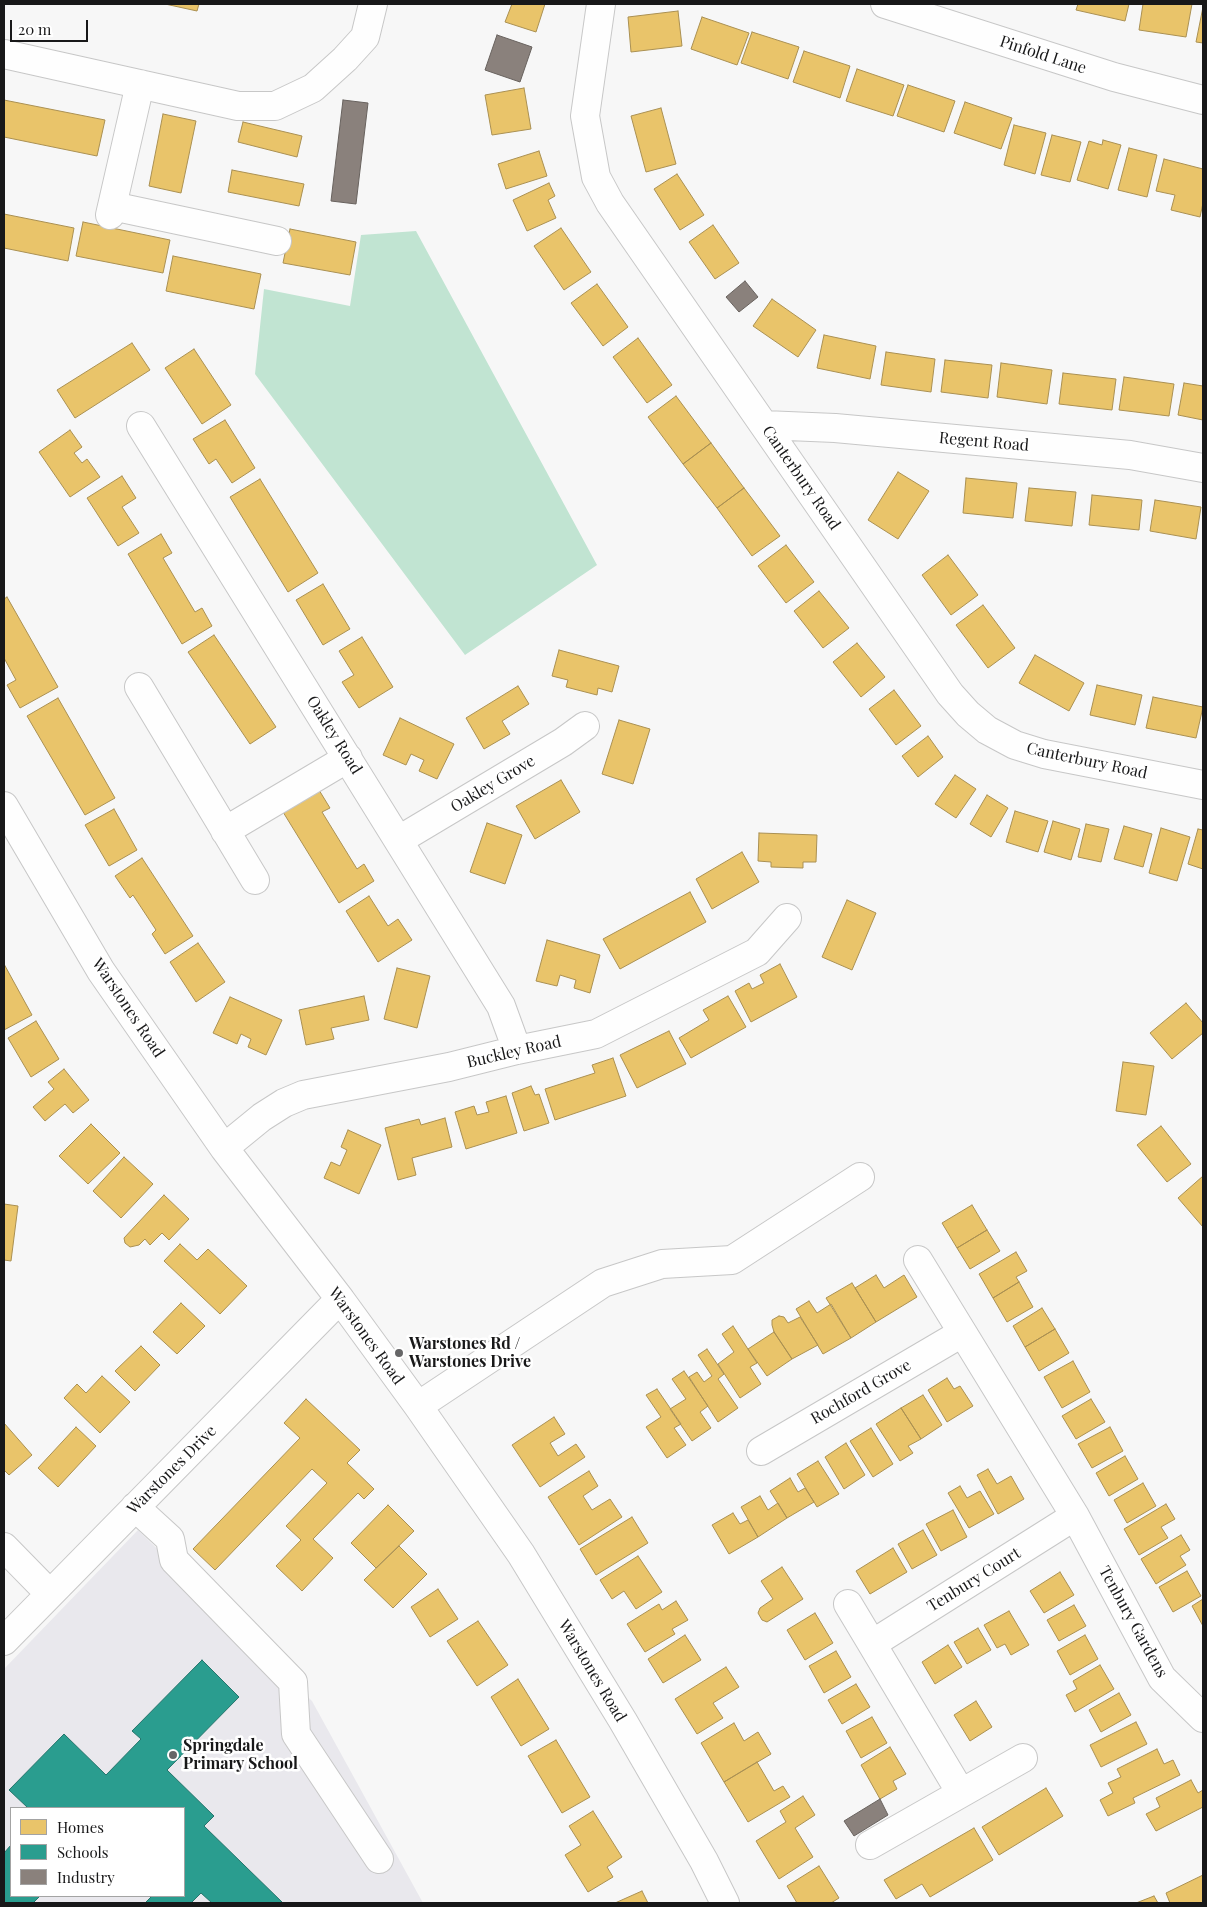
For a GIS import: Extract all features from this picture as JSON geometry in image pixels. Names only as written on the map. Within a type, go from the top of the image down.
[{"type":"street","points":[[4,54],[238,106],[275,106],[312,88],[345,59],[365,37],[373,4]]},
{"type":"street","name":"Canterbury Road","points":[[601,4],[586,116],[596,177],[610,203],[950,694],[968,714],[987,730],[1015,745],[1044,754],[1203,785]]},
{"type":"street","name":"Pinfold Lane","points":[[885,4],[1114,77],[1203,100]]},
{"type":"street","points":[[140,84],[111,210],[277,241]]},
{"type":"street","name":"Regent Road","points":[[764,425],[835,428],[1120,454],[1203,468]]},
{"type":"street","name":"Oakley Road","points":[[141,426],[501,1006],[517,1050]]},
{"type":"street","points":[[139,687],[255,880]]},
{"type":"street","name":"Oakley Grove","points":[[399,840],[563,742],[585,726]]},
{"type":"street","points":[[225,831],[348,758]]},
{"type":"street","name":"Warstones Road","points":[[4,806],[101,971],[224,1148],[340,1299],[418,1406],[521,1554],[628,1730],[704,1861],[725,1903]]},
{"type":"street","name":"Buckley Road","points":[[224,1148],[262,1117],[302,1095],[448,1068],[517,1050],[596,1034],[758,952],[786,918]]},
{"type":"street","points":[[418,1406],[603,1283],[662,1264],[732,1260],[860,1177]]},
{"type":"street","points":[[918,1260],[1075,1516]]},
{"type":"street","name":"Warstones Drive","points":[[4,1641],[340,1299]]},
{"type":"street","name":"Rochford Grove","points":[[761,1450],[962,1333]]},
{"type":"street","points":[[135,1507],[170,1539],[174,1560],[293,1682],[296,1734],[379,1859]]},
{"type":"street","name":"Tenbury Court","points":[[872,1644],[1075,1516]]},
{"type":"street","name":"Tenbury Gardens","points":[[1075,1516],[1162,1678],[1203,1718]]},
{"type":"street","points":[[4,1547],[50,1594]]},
{"type":"street","points":[[848,1604],[961,1793]]},
{"type":"street","points":[[870,1845],[1023,1758]]},
{"type":"shaded area","name":"Springdale Primary School","points":[[138,1530],[312,1701],[423,1903],[4,1903],[4,1669]]},
{"type":"green space","points":[[416,231],[597,565],[465,655],[255,374],[264,289],[350,306],[361,235]]},
{"type":"building: Homes","points":[[165,4],[199,4],[197,11]]},
{"type":"building: Homes","points":[[512,4],[545,4],[536,32],[505,22]]},
{"type":"building: Homes","points":[[1078,4],[1129,4],[1125,21],[1076,10]]},
{"type":"building: Homes","points":[[1143,4],[1192,4],[1186,37],[1139,30]]},
{"type":"building: Homes","points":[[1203,7],[1203,43],[1196,42]]},
{"type":"building: Homes","points":[[678,11],[682,46],[631,52],[628,17]]},
{"type":"building: Homes","points":[[702,17],[749,33],[737,65],[691,49]]},
{"type":"building: Homes","points":[[752,32],[799,47],[788,79],[741,63]]},
{"type":"building: Homes","points":[[804,51],[850,66],[840,98],[793,82]]},
{"type":"building: Homes","points":[[857,69],[904,85],[893,116],[846,101]]},
{"type":"building: Homes","points":[[908,85],[955,101],[944,132],[897,116]]},
{"type":"building: Homes","points":[[524,88],[531,129],[492,135],[485,95]]},
{"type":"building: Homes","points":[[4,100],[105,120],[97,156],[4,137]]},
{"type":"building: Homes","points":[[965,102],[1012,118],[1001,149],[954,133]]},
{"type":"building: Homes","points":[[661,108],[676,164],[646,172],[631,116]]},
{"type":"building: Homes","points":[[163,114],[196,121],[181,193],[149,186]]},
{"type":"building: Homes","points":[[243,122],[302,136],[297,157],[238,142]]},
{"type":"building: Homes","points":[[1014,125],[1046,133],[1035,174],[1004,165]]},
{"type":"building: Homes","points":[[1052,135],[1081,142],[1070,182],[1041,175]]},
{"type":"building: Homes","points":[[1103,140],[1121,145],[1108,189],[1077,180],[1089,141],[1102,145]]},
{"type":"building: Homes","points":[[1129,148],[1157,155],[1147,197],[1118,190]]},
{"type":"building: Homes","points":[[539,151],[547,176],[506,189],[498,164]]},
{"type":"building: Homes","points":[[1164,159],[1203,169],[1203,203],[1200,217],[1171,210],[1175,195],[1156,191]]},
{"type":"building: Homes","points":[[232,170],[304,184],[299,206],[228,192]]},
{"type":"building: Homes","points":[[677,174],[704,215],[680,230],[654,189]]},
{"type":"building: Homes","points":[[549,183],[555,196],[548,200],[556,218],[527,231],[513,200]]},
{"type":"building: Homes","points":[[4,214],[74,228],[68,261],[4,248]]},
{"type":"building: Homes","points":[[83,222],[170,240],[163,273],[76,256]]},
{"type":"building: Homes","points":[[713,225],[739,263],[715,279],[689,242]]},
{"type":"building: Homes","points":[[561,228],[591,272],[564,290],[534,246]]},
{"type":"building: Homes","points":[[290,229],[356,242],[350,275],[283,263]]},
{"type":"building: Homes","points":[[173,256],[261,274],[254,309],[166,291]]},
{"type":"building: Homes","points":[[597,284],[628,327],[603,346],[571,303]]},
{"type":"building: Homes","points":[[772,299],[816,330],[798,357],[753,326]]},
{"type":"building: Homes","points":[[824,335],[876,346],[870,379],[817,368]]},
{"type":"building: Homes","points":[[638,338],[672,385],[647,403],[613,357]]},
{"type":"building: Homes","points":[[132,343],[150,370],[75,418],[57,390]]},
{"type":"building: Homes","points":[[194,349],[231,405],[202,424],[165,368]]},
{"type":"building: Homes","points":[[886,352],[935,359],[931,392],[881,385]]},
{"type":"building: Homes","points":[[945,360],[992,365],[988,398],[941,392]]},
{"type":"building: Homes","points":[[1001,363],[1052,370],[1047,404],[997,397]]},
{"type":"building: Homes","points":[[1063,373],[1116,379],[1112,410],[1059,404]]},
{"type":"building: Homes","points":[[1124,377],[1174,384],[1169,416],[1119,410]]},
{"type":"building: Homes","points":[[1184,383],[1203,386],[1203,420],[1178,415]]},
{"type":"building: Homes","points":[[676,396],[711,443],[683,464],[648,417]]},
{"type":"building: Homes","points":[[225,420],[255,468],[232,483],[216,459],[209,464],[193,439]]},
{"type":"building: Homes","points":[[70,430],[82,447],[74,453],[82,463],[87,459],[100,477],[70,497],[39,452]]},
{"type":"building: Homes","points":[[711,443],[744,488],[717,508],[683,464]]},
{"type":"building: Homes","points":[[898,472],[929,491],[898,539],[868,520]]},
{"type":"building: Homes","points":[[122,476],[136,498],[122,507],[139,533],[118,546],[87,498]]},
{"type":"building: Homes","points":[[966,478],[1017,483],[1013,518],[963,513]]},
{"type":"building: Homes","points":[[260,479],[318,573],[288,592],[230,497]]},
{"type":"building: Homes","points":[[744,488],[780,536],[752,556],[717,508]]},
{"type":"building: Homes","points":[[1029,488],[1076,492],[1072,526],[1025,521]]},
{"type":"building: Homes","points":[[1092,495],[1142,500],[1139,530],[1089,525]]},
{"type":"building: Homes","points":[[1155,500],[1201,507],[1196,539],[1150,531]]},
{"type":"building: Homes","points":[[161,534],[172,553],[163,558],[195,612],[202,608],[212,626],[182,644],[128,554]]},
{"type":"building: Homes","points":[[786,545],[814,582],[786,603],[758,566]]},
{"type":"building: Homes","points":[[948,555],[978,595],[951,615],[922,575]]},
{"type":"building: Homes","points":[[323,584],[350,629],[323,645],[296,600]]},
{"type":"building: Homes","points":[[819,591],[849,628],[823,648],[794,611]]},
{"type":"building: Homes","points":[[7,597],[58,687],[20,708],[7,685],[16,680],[4,658],[4,599]]},
{"type":"building: Homes","points":[[983,605],[1015,648],[988,668],[956,625]]},
{"type":"building: Homes","points":[[214,635],[276,727],[250,744],[188,652]]},
{"type":"building: Homes","points":[[362,637],[393,687],[359,708],[342,682],[354,675],[339,651]]},
{"type":"building: Homes","points":[[857,643],[885,677],[861,697],[833,662]]},
{"type":"building: Homes","points":[[559,650],[619,666],[612,692],[598,688],[597,695],[566,687],[568,680],[552,676]]},
{"type":"building: Homes","points":[[1035,655],[1084,683],[1069,711],[1019,683]]},
{"type":"building: Homes","points":[[1097,685],[1142,695],[1135,725],[1090,715]]},
{"type":"building: Homes","points":[[518,686],[529,704],[502,721],[510,734],[484,749],[466,718]]},
{"type":"building: Homes","points":[[894,690],[921,726],[896,745],[869,709]]},
{"type":"building: Homes","points":[[1153,697],[1203,707],[1196,738],[1146,728]]},
{"type":"building: Homes","points":[[58,698],[115,798],[85,815],[27,716]]},
{"type":"building: Homes","points":[[400,718],[454,744],[437,779],[419,771],[424,760],[411,754],[406,765],[383,755]]},
{"type":"building: Homes","points":[[619,720],[650,729],[633,784],[602,774]]},
{"type":"building: Homes","points":[[928,736],[943,757],[918,777],[902,756]]},
{"type":"building: Homes","points":[[955,775],[976,789],[956,818],[935,804]]},
{"type":"building: Homes","points":[[561,780],[580,812],[535,839],[516,806]]},
{"type":"building: Homes","points":[[319,790],[330,808],[322,812],[357,869],[364,864],[374,881],[339,903],[283,812]]},
{"type":"building: Homes","points":[[987,795],[1008,808],[991,837],[970,824]]},
{"type":"building: Homes","points":[[114,809],[137,850],[109,866],[85,825]]},
{"type":"building: Homes","points":[[1015,811],[1048,821],[1038,852],[1006,842]]},
{"type":"building: Homes","points":[[1053,821],[1080,829],[1071,860],[1044,852]]},
{"type":"building: Homes","points":[[487,823],[522,835],[505,884],[470,872]]},
{"type":"building: Homes","points":[[1086,824],[1109,829],[1101,862],[1078,857]]},
{"type":"building: Homes","points":[[1124,826],[1152,834],[1143,867],[1114,859]]},
{"type":"building: Homes","points":[[1161,828],[1190,837],[1177,881],[1149,873]]},
{"type":"building: Homes","points":[[1198,829],[1203,830],[1203,869],[1188,864]]},
{"type":"building: Homes","points":[[759,833],[817,835],[816,862],[803,862],[803,868],[771,867],[771,862],[758,861]]},
{"type":"building: Homes","points":[[742,852],[759,882],[712,909],[696,879]]},
{"type":"building: Homes","points":[[142,858],[193,936],[165,954],[152,934],[156,930],[133,895],[130,898],[115,876]]},
{"type":"building: Homes","points":[[690,892],[706,922],[620,969],[603,939]]},
{"type":"building: Homes","points":[[369,896],[388,926],[398,919],[412,940],[378,962],[346,911]]},
{"type":"building: Homes","points":[[847,900],[876,913],[852,970],[822,957]]},
{"type":"building: Homes","points":[[547,940],[600,955],[590,993],[574,988],[576,980],[560,975],[557,986],[536,981]]},
{"type":"building: Homes","points":[[198,943],[225,982],[196,1002],[170,962]]},
{"type":"building: Homes","points":[[4,964],[32,1015],[4,1030]]},
{"type":"building: Homes","points":[[780,964],[797,997],[751,1022],[735,991],[749,983],[752,989],[764,983],[760,975]]},
{"type":"building: Homes","points":[[397,968],[430,976],[417,1028],[384,1019]]},
{"type":"building: Homes","points":[[364,996],[369,1020],[331,1028],[334,1039],[306,1045],[299,1010]]},
{"type":"building: Homes","points":[[728,996],[746,1027],[691,1058],[679,1038],[709,1020],[703,1010]]},
{"type":"building: Homes","points":[[230,997],[282,1020],[266,1055],[248,1047],[251,1039],[241,1034],[237,1044],[213,1033]]},
{"type":"building: Homes","points":[[1186,1003],[1203,1023],[1203,1033],[1172,1059],[1150,1033]]},
{"type":"building: Homes","points":[[36,1021],[59,1059],[31,1077],[8,1038]]},
{"type":"building: Homes","points":[[669,1031],[686,1064],[637,1088],[620,1055]]},
{"type":"building: Homes","points":[[613,1058],[626,1096],[555,1120],[545,1089],[595,1073],[592,1065]]},
{"type":"building: Homes","points":[[1123,1062],[1154,1066],[1146,1115],[1116,1111]]},
{"type":"building: Homes","points":[[64,1069],[89,1100],[73,1113],[65,1104],[45,1121],[33,1107],[54,1089],[48,1082]]},
{"type":"building: Homes","points":[[531,1086],[535,1095],[539,1094],[549,1123],[524,1131],[512,1093]]},
{"type":"building: Homes","points":[[506,1096],[517,1133],[466,1149],[455,1112],[474,1106],[477,1115],[489,1112],[486,1102]]},
{"type":"building: Homes","points":[[445,1118],[452,1147],[412,1158],[416,1175],[398,1180],[385,1128],[419,1119],[421,1125]]},
{"type":"building: Homes","points":[[91,1124],[120,1153],[88,1184],[59,1156]]},
{"type":"building: Homes","points":[[1161,1126],[1191,1164],[1167,1182],[1137,1145]]},
{"type":"building: Homes","points":[[348,1130],[381,1145],[359,1194],[324,1178],[331,1162],[340,1166],[347,1150],[341,1147]]},
{"type":"building: Homes","points":[[124,1157],[153,1184],[121,1218],[93,1191]]},
{"type":"building: Homes","points":[[1203,1176],[1203,1227],[1178,1198]]},
{"type":"building: Homes","points":[[164,1195],[189,1219],[169,1240],[162,1233],[150,1245],[145,1239],[139,1245],[130,1247],[125,1243],[124,1238]]},
{"type":"building: Homes","points":[[4,1204],[18,1206],[11,1261],[4,1260]]},
{"type":"building: Homes","points":[[972,1205],[987,1230],[957,1248],[942,1223]]},
{"type":"building: Homes","points":[[987,1230],[1000,1251],[970,1269],[957,1248]]},
{"type":"building: Homes","points":[[180,1244],[197,1260],[208,1249],[247,1286],[220,1314],[164,1261]]},
{"type":"building: Homes","points":[[1016,1252],[1027,1271],[1016,1277],[1019,1282],[993,1298],[979,1274]]},
{"type":"building: Homes","points":[[876,1275],[884,1288],[904,1275],[917,1297],[876,1322],[855,1288]]},
{"type":"building: Homes","points":[[1019,1282],[1033,1307],[1007,1322],[993,1298]]},
{"type":"building: Homes","points":[[852,1283],[876,1322],[851,1338],[826,1298]]},
{"type":"building: Homes","points":[[809,1301],[817,1313],[831,1304],[851,1338],[823,1354],[796,1309]]},
{"type":"building: Homes","points":[[181,1303],[205,1326],[177,1354],[153,1332]]},
{"type":"building: Homes","points":[[1042,1308],[1055,1329],[1025,1347],[1013,1326]]},
{"type":"building: Homes","points":[[779,1316],[784,1317],[788,1323],[800,1317],[818,1345],[792,1359],[774,1332],[772,1320]]},
{"type":"building: Homes","points":[[733,1326],[757,1363],[750,1367],[761,1384],[740,1398],[718,1364],[734,1352],[722,1334]]},
{"type":"building: Homes","points":[[1055,1329],[1069,1353],[1039,1371],[1025,1347]]},
{"type":"building: Homes","points":[[774,1332],[792,1359],[767,1376],[748,1349]]},
{"type":"building: Homes","points":[[141,1346],[160,1365],[135,1391],[115,1371]]},
{"type":"building: Homes","points":[[707,1349],[724,1374],[718,1379],[738,1408],[718,1422],[689,1377],[697,1372],[704,1382],[712,1376],[698,1355]]},
{"type":"building: Homes","points":[[1073,1361],[1090,1392],[1062,1408],[1044,1377]]},
{"type":"building: Homes","points":[[684,1371],[708,1406],[700,1412],[711,1428],[692,1441],[670,1409],[686,1399],[672,1379]]},
{"type":"building: Homes","points":[[102,1376],[130,1402],[100,1433],[64,1398],[77,1384],[86,1393]]},
{"type":"building: Homes","points":[[947,1378],[954,1389],[960,1386],[973,1406],[947,1422],[928,1390]]},
{"type":"building: Homes","points":[[657,1389],[681,1424],[674,1428],[686,1445],[667,1458],[646,1427],[661,1417],[646,1395]]},
{"type":"building: Homes","points":[[923,1395],[942,1425],[921,1439],[901,1408]]},
{"type":"building: Homes","points":[[306,1399],[360,1450],[347,1463],[374,1489],[364,1499],[358,1493],[313,1539],[333,1558],[302,1591],[276,1566],[301,1540],[286,1526],[327,1483],[312,1469],[215,1570],[193,1549],[300,1438],[284,1423]]},
{"type":"building: Homes","points":[[1091,1399],[1105,1422],[1076,1439],[1062,1416]]},
{"type":"building: Homes","points":[[901,1408],[921,1439],[908,1446],[913,1453],[900,1461],[876,1424]]},
{"type":"building: Homes","points":[[554,1417],[565,1434],[550,1443],[558,1456],[576,1444],[585,1457],[540,1487],[512,1445]]},
{"type":"building: Homes","points":[[4,1423],[32,1455],[9,1475],[4,1470]]},
{"type":"building: Homes","points":[[76,1427],[96,1446],[58,1487],[38,1468]]},
{"type":"building: Homes","points":[[1110,1427],[1123,1451],[1092,1468],[1078,1444]]},
{"type":"building: Homes","points":[[871,1428],[893,1464],[873,1477],[850,1441]]},
{"type":"building: Homes","points":[[846,1443],[865,1475],[844,1489],[825,1457]]},
{"type":"building: Homes","points":[[1125,1456],[1138,1479],[1109,1496],[1096,1473]]},
{"type":"building: Homes","points":[[818,1461],[839,1494],[817,1507],[797,1474]]},
{"type":"building: Homes","points":[[988,1469],[997,1484],[1011,1476],[1024,1499],[998,1514],[977,1475]]},
{"type":"building: Homes","points":[[589,1471],[598,1486],[583,1496],[592,1510],[610,1499],[622,1517],[579,1545],[548,1497]]},
{"type":"building: Homes","points":[[790,1478],[798,1492],[805,1488],[814,1502],[787,1518],[770,1491]]},
{"type":"building: Homes","points":[[1143,1483],[1156,1506],[1127,1523],[1114,1500]]},
{"type":"building: Homes","points":[[960,1486],[967,1498],[980,1491],[994,1514],[969,1528],[948,1493]]},
{"type":"building: Homes","points":[[760,1496],[768,1510],[778,1503],[787,1518],[758,1537],[741,1507]]},
{"type":"building: Homes","points":[[1166,1504],[1175,1519],[1161,1527],[1168,1538],[1139,1555],[1124,1529]]},
{"type":"building: Homes","points":[[388,1505],[414,1531],[376,1568],[351,1543]]},
{"type":"building: Homes","points":[[953,1510],[967,1537],[941,1551],[926,1524]]},
{"type":"building: Homes","points":[[733,1513],[740,1524],[748,1520],[758,1537],[729,1554],[712,1525]]},
{"type":"building: Homes","points":[[632,1517],[648,1543],[596,1575],[580,1549]]},
{"type":"building: Homes","points":[[923,1530],[937,1555],[912,1569],[898,1544]]},
{"type":"building: Homes","points":[[1181,1535],[1190,1550],[1180,1556],[1186,1565],[1156,1584],[1141,1559]]},
{"type":"building: Homes","points":[[399,1546],[427,1574],[393,1608],[364,1580]]},
{"type":"building: Homes","points":[[893,1548],[907,1572],[870,1594],[856,1571]]},
{"type":"building: Homes","points":[[638,1556],[662,1592],[636,1609],[624,1591],[612,1599],[600,1580]]},
{"type":"building: Homes","points":[[782,1567],[803,1599],[767,1622],[762,1620],[758,1613],[760,1608],[773,1599],[761,1581]]},
{"type":"building: Homes","points":[[1187,1571],[1201,1596],[1173,1612],[1159,1587]]},
{"type":"building: Homes","points":[[1060,1572],[1074,1595],[1044,1613],[1030,1591]]},
{"type":"building: Homes","points":[[438,1589],[458,1619],[430,1637],[411,1607]]},
{"type":"building: Homes","points":[[1203,1599],[1203,1626],[1192,1606]]},
{"type":"building: Homes","points":[[676,1601],[688,1620],[672,1629],[675,1634],[645,1652],[627,1624],[659,1604],[662,1610]]},
{"type":"building: Homes","points":[[1074,1605],[1086,1626],[1059,1641],[1047,1620]]},
{"type":"building: Homes","points":[[1009,1611],[1029,1645],[1011,1655],[1005,1644],[997,1648],[984,1625]]},
{"type":"building: Homes","points":[[815,1613],[833,1643],[805,1660],[787,1630]]},
{"type":"building: Homes","points":[[478,1621],[508,1665],[477,1686],[447,1641]]},
{"type":"building: Homes","points":[[978,1628],[991,1650],[967,1664],[954,1642]]},
{"type":"building: Homes","points":[[685,1635],[701,1660],[663,1683],[648,1659]]},
{"type":"building: Homes","points":[[1085,1635],[1098,1659],[1070,1675],[1057,1651]]},
{"type":"building: Homes","points":[[948,1645],[962,1667],[935,1684],[922,1662]]},
{"type":"building: Homes","points":[[836,1651],[851,1677],[824,1693],[809,1666]]},
{"type":"building: Homes","points":[[1100,1665],[1114,1689],[1075,1712],[1066,1695],[1077,1689],[1073,1681]]},
{"type":"building: Homes","points":[[726,1667],[739,1687],[713,1703],[723,1718],[697,1734],[675,1699]]},
{"type":"building: Homes","points":[[518,1679],[549,1729],[521,1746],[491,1697]]},
{"type":"building: Homes","points":[[856,1684],[870,1707],[842,1724],[828,1700]]},
{"type":"building: Homes","points":[[1119,1693],[1131,1715],[1101,1732],[1089,1710]]},
{"type":"building: Homes","points":[[976,1701],[992,1727],[970,1741],[954,1715]]},
{"type":"building: Homes","points":[[872,1717],[887,1743],[861,1758],[846,1731]]},
{"type":"building: Homes","points":[[1136,1722],[1147,1744],[1101,1767],[1090,1745]]},
{"type":"building: Homes","points":[[734,1723],[744,1741],[758,1732],[771,1754],[724,1782],[701,1743]]},
{"type":"building: Homes","points":[[556,1740],[590,1797],[562,1813],[528,1756]]},
{"type":"building: Homes","points":[[890,1747],[906,1774],[893,1781],[897,1789],[880,1799],[861,1765]]},
{"type":"building: Homes","points":[[1157,1749],[1164,1764],[1173,1760],[1180,1775],[1133,1798],[1135,1803],[1108,1816],[1100,1800],[1113,1793],[1108,1783],[1121,1777],[1117,1769]]},
{"type":"building: Homes","points":[[757,1762],[774,1791],[783,1786],[790,1797],[748,1822],[724,1782]]},
{"type":"building: Homes","points":[[1191,1780],[1198,1793],[1203,1790],[1203,1807],[1156,1831],[1146,1814],[1160,1807],[1156,1798]]},
{"type":"building: Homes","points":[[1046,1788],[1063,1816],[999,1855],[982,1827]]},
{"type":"building: Homes","points":[[803,1796],[815,1815],[795,1828],[813,1857],[779,1879],[756,1841],[786,1822],[780,1811]]},
{"type":"building: Homes","points":[[593,1811],[622,1857],[607,1867],[613,1877],[588,1892],[565,1855],[581,1845],[569,1826]]},
{"type":"building: Homes","points":[[974,1828],[993,1860],[930,1897],[922,1884],[896,1899],[884,1880]]},
{"type":"building: Homes","points":[[819,1866],[839,1898],[831,1903],[797,1903],[787,1886]]},
{"type":"building: Homes","points":[[1203,1875],[1203,1903],[1170,1903],[1166,1893]]},
{"type":"building: Homes","points":[[642,1891],[648,1903],[615,1903]]},
{"type":"building: Homes","points":[[1154,1896],[1158,1903],[1136,1903]]},
{"type":"building: Schools","points":[[202,1660],[239,1697],[167,1770],[214,1816],[204,1826],[283,1903],[212,1903],[201,1893],[191,1903],[145,1903],[151,1897],[185,1897],[185,1807],[27,1807],[9,1790],[64,1734],[106,1775],[141,1739],[132,1731]]},
{"type":"building: Schools","points":[[10,1846],[10,1897],[39,1897],[33,1903],[4,1903],[4,1853]]},
{"type":"building: Industry","points":[[497,35],[532,47],[520,82],[485,70]]},
{"type":"building: Industry","points":[[343,100],[368,103],[356,204],[331,201]]},
{"type":"building: Industry","points":[[745,281],[758,297],[739,312],[726,297]]},
{"type":"building: Industry","points":[[880,1799],[888,1815],[854,1836],[844,1821]]},
{"type":"place","name":"Warstones Rd / Warstones Drive","points":[[399,1353]]},
{"type":"place","name":"Springdale Primary School","points":[[173,1755]]}]
